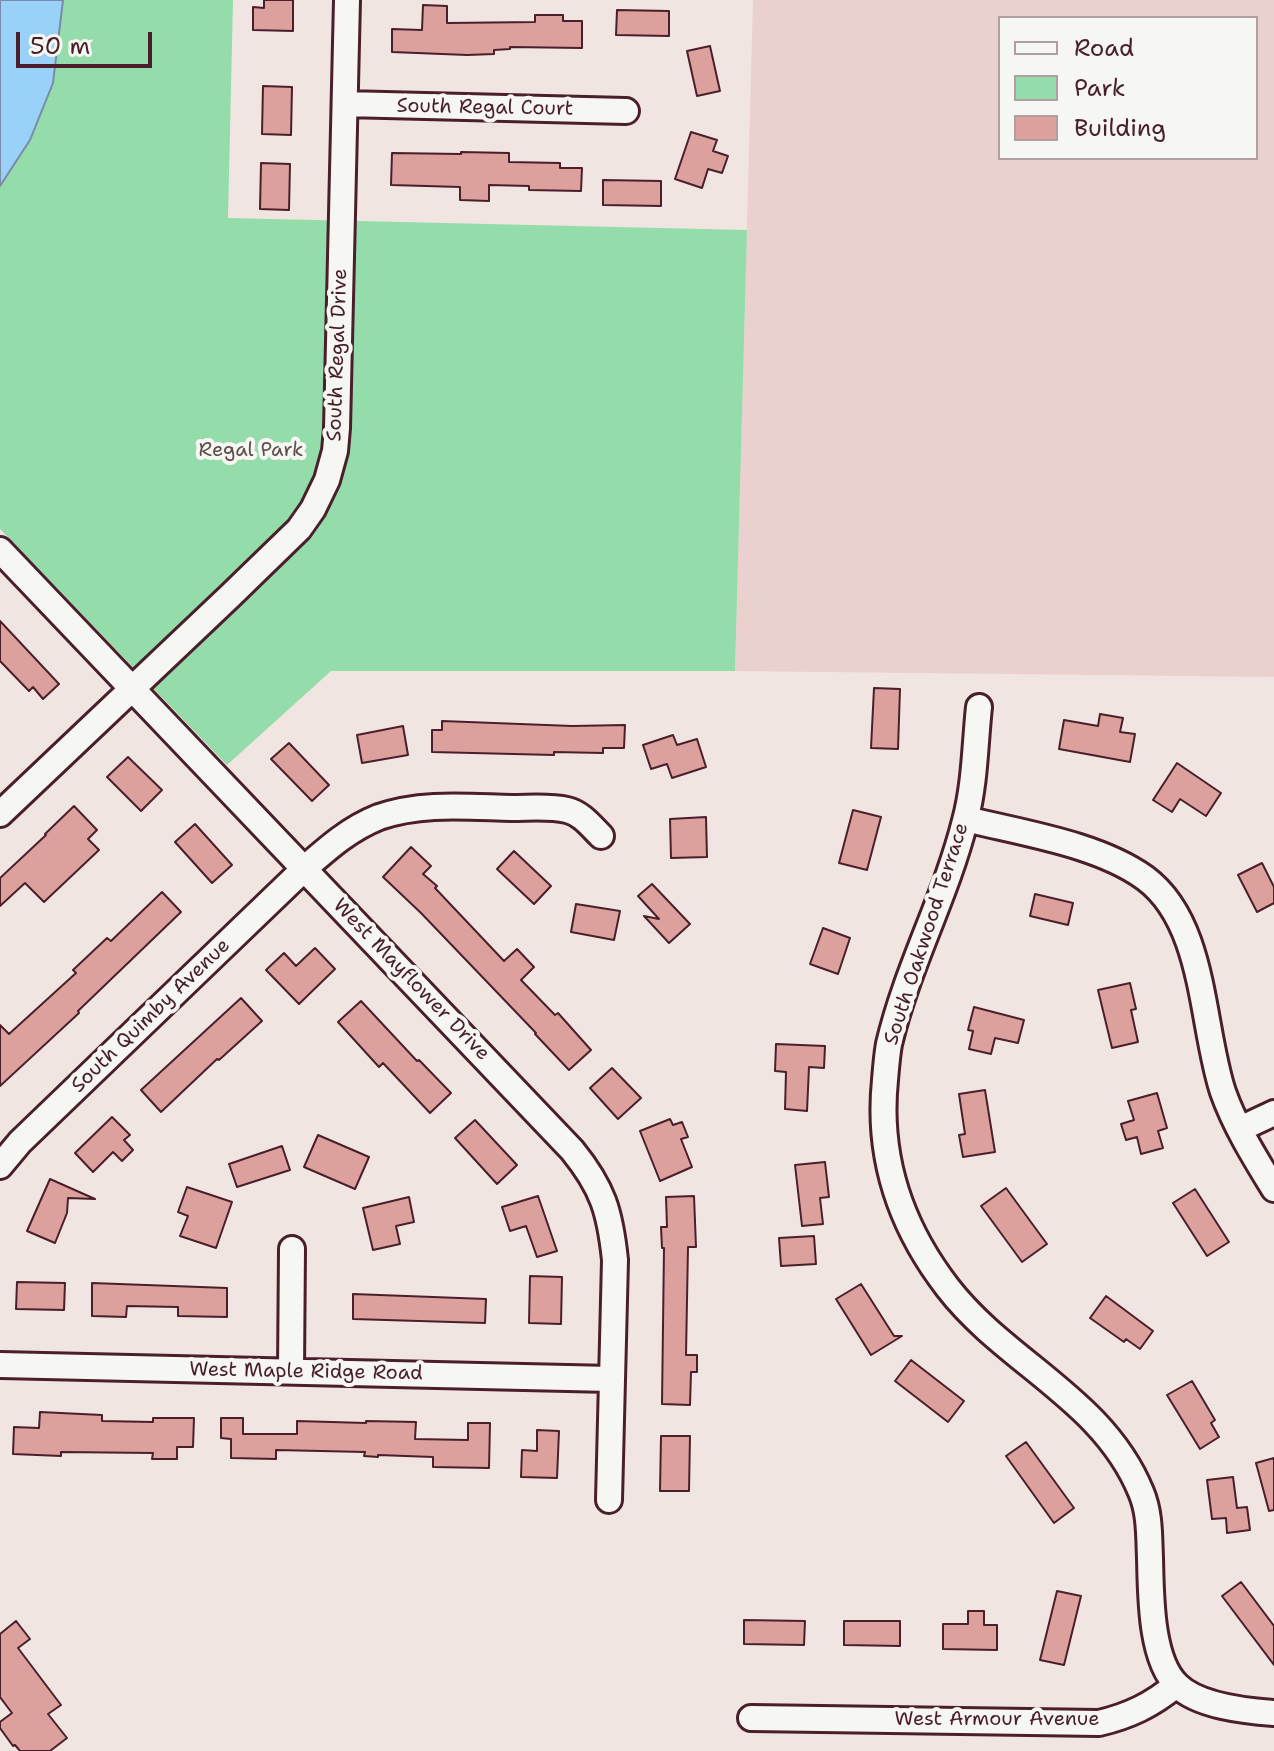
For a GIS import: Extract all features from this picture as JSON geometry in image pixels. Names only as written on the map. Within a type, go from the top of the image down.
[{"type":"street","name":"South Regal Drive","points":[[0,814],[299,529],[327,480],[337,428],[347,0]]},
{"type":"street","name":"South Regal Court","points":[[345,104],[626,111]]},
{"type":"street","name":"West Mayflower Drive","points":[[0,550],[572,1150],[597,1185],[612,1229],[615,1260],[609,1500]]},
{"type":"street","name":"South Oakwood Terrace","points":[[979,707],[966,819],[889,1047],[883,1117],[894,1189],[915,1240],[952,1292],[978,1320],[1096,1422],[1119,1451],[1142,1495],[1148,1520],[1152,1614],[1167,1672],[1176,1685]]},
{"type":"street","name":"South Quimby Avenue","points":[[0,1166],[20,1142],[304,869],[354,828],[418,807],[568,810],[579,815],[601,836]]},
{"type":"street","points":[[966,819],[1098,854],[1145,878],[1168,901],[1193,955],[1220,1081],[1240,1129],[1274,1189]]},
{"type":"street","points":[[1240,1129],[1274,1113]]},
{"type":"street","points":[[291,1371],[292,1249]]},
{"type":"street","name":"West Maple Ridge Road","points":[[0,1365],[611,1379]]},
{"type":"street","points":[[1176,1685],[1191,1695],[1216,1704],[1274,1713]]},
{"type":"street","name":"West Armour Avenue","points":[[751,1718],[1099,1723],[1123,1718],[1143,1709],[1176,1685]]},
{"type":"shaded area","points":[[753,0],[1274,0],[1274,677],[735,671]]},
{"type":"green space","name":"Regal Park","points":[[0,0],[233,0],[228,218],[747,230],[735,671],[331,671],[227,765],[0,529]]},
{"type":"water","points":[[0,0],[63,0],[53,83],[30,140],[0,186]]},
{"type":"building","points":[[264,0],[293,0],[293,31],[253,30],[253,7],[264,8]]},
{"type":"building","points":[[423,5],[447,6],[447,23],[535,22],[535,15],[563,15],[563,21],[582,21],[582,48],[510,47],[494,50],[494,54],[467,55],[392,52],[392,29],[422,30]]},
{"type":"building","points":[[617,10],[669,11],[669,36],[616,35]]},
{"type":"building","points":[[710,46],[720,91],[697,96],[687,51]]},
{"type":"building","points":[[263,86],[292,87],[291,135],[262,134]]},
{"type":"building","points":[[691,132],[717,140],[713,151],[728,156],[722,173],[708,169],[702,188],[675,179]]},
{"type":"building","points":[[392,153],[509,153],[509,162],[560,163],[560,168],[582,168],[581,191],[489,185],[489,201],[460,200],[460,187],[391,185]]},
{"type":"building","points":[[261,163],[290,164],[289,210],[260,209]]},
{"type":"building","points":[[603,180],[661,181],[661,206],[603,205]]},
{"type":"building","points":[[0,621],[59,684],[43,699],[33,687],[29,691],[0,661]]},
{"type":"building","points":[[874,688],[900,689],[898,749],[871,748]]},
{"type":"building","points":[[1100,714],[1123,718],[1120,732],[1135,734],[1130,762],[1059,749],[1064,720],[1098,726]]},
{"type":"building","points":[[442,721],[625,725],[624,748],[603,748],[603,753],[554,752],[554,755],[432,752],[432,730],[442,730]]},
{"type":"building","points":[[403,726],[408,755],[362,763],[357,735]]},
{"type":"building","points":[[673,735],[677,745],[697,739],[706,767],[672,778],[667,764],[651,769],[643,745]]},
{"type":"building","points":[[289,743],[329,785],[312,801],[271,759]]},
{"type":"building","points":[[128,757],[162,790],[141,811],[107,777]]},
{"type":"building","points":[[1177,763],[1221,793],[1206,816],[1180,799],[1172,812],[1153,800]]},
{"type":"building","points":[[74,806],[97,830],[88,839],[99,850],[44,902],[25,883],[0,906],[0,878]]},
{"type":"building","points":[[853,810],[881,817],[867,870],[839,863]]},
{"type":"building","points":[[706,817],[707,857],[671,858],[670,819]]},
{"type":"building","points":[[195,824],[232,865],[212,883],[175,842]]},
{"type":"building","points":[[411,847],[431,866],[423,874],[504,961],[517,949],[534,967],[521,980],[555,1015],[558,1013],[591,1050],[569,1070],[383,877]]},
{"type":"building","points":[[514,851],[551,886],[534,904],[497,869]]},
{"type":"building","points":[[1262,863],[1274,887],[1274,903],[1257,912],[1238,875]]},
{"type":"building","points":[[652,884],[690,924],[669,943],[644,916],[659,919],[638,896]]},
{"type":"building","points":[[162,892],[181,912],[0,1086],[0,1025],[9,1034],[76,973],[73,970],[107,938],[111,941]]},
{"type":"building","points":[[1035,894],[1073,903],[1068,925],[1030,916]]},
{"type":"building","points":[[576,904],[620,911],[614,940],[571,932]]},
{"type":"building","points":[[823,928],[850,938],[838,974],[810,964]]},
{"type":"building","points":[[315,948],[335,969],[299,1004],[266,970],[284,953],[296,966]]},
{"type":"building","points":[[1130,983],[1136,1009],[1131,1010],[1138,1042],[1112,1048],[1098,990]]},
{"type":"building","points":[[241,998],[262,1021],[161,1112],[141,1090]]},
{"type":"building","points":[[361,1001],[451,1093],[430,1113],[383,1063],[379,1067],[338,1022]]},
{"type":"building","points":[[974,1007],[1024,1020],[1018,1043],[995,1038],[991,1054],[969,1049],[973,1031],[968,1030]]},
{"type":"building","points":[[776,1044],[825,1046],[824,1068],[809,1067],[807,1111],[785,1109],[786,1072],[775,1071]]},
{"type":"building","points":[[612,1068],[641,1098],[618,1119],[590,1088]]},
{"type":"building","points":[[985,1090],[995,1152],[963,1157],[959,1135],[965,1134],[959,1094]]},
{"type":"building","points":[[1157,1093],[1167,1128],[1158,1131],[1163,1148],[1141,1154],[1137,1137],[1126,1140],[1121,1124],[1134,1120],[1128,1101]]},
{"type":"building","points":[[112,1117],[130,1135],[124,1140],[133,1150],[122,1161],[113,1152],[93,1172],[75,1153]]},
{"type":"building","points":[[670,1119],[673,1125],[682,1122],[688,1137],[681,1139],[692,1167],[660,1181],[640,1131]]},
{"type":"building","points":[[475,1120],[517,1165],[497,1184],[455,1138]]},
{"type":"building","points":[[318,1135],[369,1157],[355,1189],[304,1167]]},
{"type":"building","points":[[282,1146],[290,1170],[237,1187],[229,1164]]},
{"type":"building","points":[[825,1162],[829,1197],[820,1198],[823,1224],[802,1226],[795,1165]]},
{"type":"building","points":[[50,1179],[95,1199],[68,1198],[67,1213],[55,1243],[27,1231]]},
{"type":"building","points":[[187,1187],[232,1202],[216,1248],[180,1236],[188,1216],[178,1212]]},
{"type":"building","points":[[1006,1188],[1047,1244],[1022,1262],[981,1206]]},
{"type":"building","points":[[1195,1189],[1229,1242],[1207,1256],[1173,1203]]},
{"type":"building","points":[[538,1196],[557,1251],[537,1257],[526,1226],[510,1231],[502,1207]]},
{"type":"building","points":[[694,1196],[696,1247],[688,1247],[686,1355],[697,1355],[697,1372],[691,1372],[690,1405],[662,1404],[664,1248],[661,1227],[667,1227],[666,1197]]},
{"type":"building","points":[[409,1197],[414,1222],[396,1226],[400,1244],[373,1250],[363,1208]]},
{"type":"building","points":[[814,1236],[816,1264],[781,1266],[779,1238]]},
{"type":"building","points":[[530,1276],[562,1277],[561,1324],[529,1323]]},
{"type":"building","points":[[17,1282],[65,1283],[64,1310],[16,1309]]},
{"type":"building","points":[[92,1283],[227,1288],[227,1317],[178,1316],[178,1307],[127,1306],[126,1317],[92,1316]]},
{"type":"building","points":[[861,1284],[894,1336],[902,1336],[871,1355],[836,1299]]},
{"type":"building","points":[[353,1294],[486,1299],[485,1323],[353,1319]]},
{"type":"building","points":[[1106,1296],[1153,1331],[1140,1349],[1126,1339],[1124,1342],[1090,1318]]},
{"type":"building","points":[[911,1360],[964,1401],[948,1422],[895,1381]]},
{"type":"building","points":[[1192,1381],[1215,1420],[1211,1423],[1219,1437],[1200,1449],[1167,1395]]},
{"type":"building","points":[[40,1412],[102,1415],[102,1421],[153,1422],[153,1418],[194,1418],[193,1447],[177,1447],[177,1459],[152,1459],[153,1453],[13,1454],[14,1427],[39,1428]]},
{"type":"building","points":[[221,1418],[243,1418],[243,1434],[297,1434],[297,1421],[416,1422],[415,1439],[468,1440],[468,1423],[490,1423],[489,1468],[433,1467],[433,1457],[364,1456],[365,1452],[276,1450],[276,1459],[231,1458],[231,1439],[221,1438]]},
{"type":"building","points":[[537,1430],[559,1431],[557,1478],[521,1477],[522,1450],[537,1451]]},
{"type":"building","points":[[661,1436],[690,1436],[689,1491],[660,1491]]},
{"type":"building","points":[[1026,1442],[1074,1508],[1054,1523],[1006,1456]]},
{"type":"building","points":[[1274,1458],[1274,1510],[1269,1511],[1256,1463]]},
{"type":"building","points":[[1233,1477],[1237,1508],[1247,1507],[1250,1530],[1227,1533],[1226,1518],[1212,1519],[1207,1480]]},
{"type":"building","points":[[1241,1582],[1274,1626],[1274,1665],[1222,1596]]},
{"type":"building","points":[[1057,1591],[1081,1596],[1064,1665],[1040,1660]]},
{"type":"building","points":[[968,1611],[984,1611],[984,1625],[997,1625],[997,1650],[943,1649],[943,1624],[968,1624]]},
{"type":"building","points":[[744,1620],[805,1621],[804,1645],[744,1644]]},
{"type":"building","points":[[16,1621],[30,1639],[18,1648],[61,1705],[48,1714],[67,1738],[50,1751],[20,1751],[0,1728],[0,1722],[12,1713],[0,1697],[0,1634]]},
{"type":"building","points":[[844,1621],[900,1621],[900,1646],[844,1645]]}]
